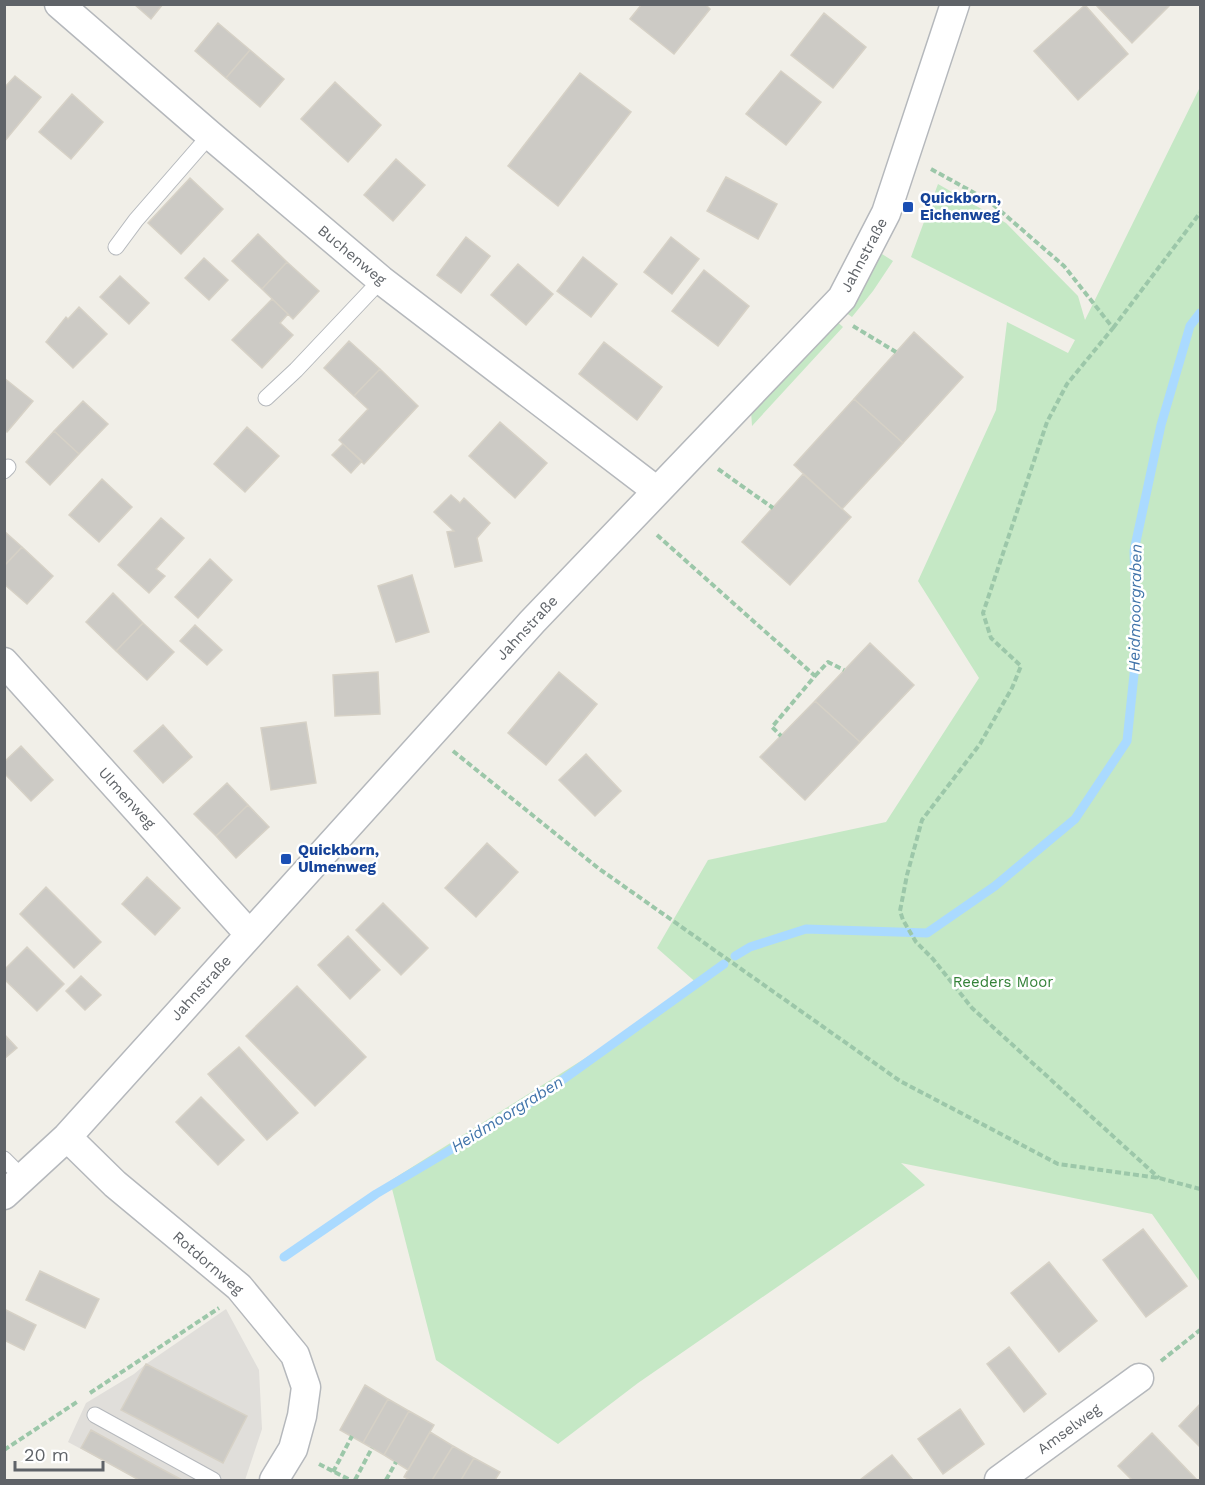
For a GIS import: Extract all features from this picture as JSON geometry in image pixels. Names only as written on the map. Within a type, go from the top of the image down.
[{"type":"street","name":"Buchenweg","points":[[59,4],[381,280],[657,491]]},
{"type":"street","name":"Jahnstraße","points":[[11,1177],[67,1137],[532,622],[842,298],[886,213],[955,4]]},
{"type":"street","name":"Ulmenweg","points":[[4,662],[249,934]]},
{"type":"street","name":"Rotdornweg","points":[[67,1137],[116,1184],[243,1292],[295,1355],[306,1387],[302,1416],[293,1449],[274,1480]]},
{"type":"street","name":"Amselweg","points":[[999,1480],[1139,1378]]},
{"type":"lane","points":[[116,247],[136,220],[210,135]]},
{"type":"lane","points":[[266,398],[296,370],[381,280]]},
{"type":"lane","points":[[95,1415],[159,1460],[213,1480]]},
{"type":"path","points":[[906,155],[989,201],[1064,266],[1113,328]]},
{"type":"path","points":[[1159,1178],[972,1008],[933,959],[916,942],[900,911],[922,820],[980,744],[1012,688],[1021,666],[991,638],[984,613],[1047,422],[1066,384],[1113,328],[1200,213]]},
{"type":"path","points":[[851,326],[896,352]]},
{"type":"path","points":[[718,469],[773,508]]},
{"type":"path","points":[[657,535],[815,676]]},
{"type":"path","points":[[781,736],[771,727],[828,662],[844,670]]},
{"type":"path","points":[[446,744],[597,868],[900,1081],[1058,1164],[1159,1178],[1200,1189]]},
{"type":"path","points":[[4,1450],[243,1292]]},
{"type":"path","points":[[1139,1378],[1200,1330]]},
{"type":"path","points":[[333,1472],[352,1436]]},
{"type":"path","points":[[356,1480],[372,1448]]},
{"type":"path","points":[[312,1461],[350,1480]]},
{"type":"path","points":[[386,1480],[396,1462]]},
{"type":"shaded area","points":[[226,1309],[259,1370],[262,1429],[245,1480],[139,1480],[68,1442],[86,1403],[134,1374]]},
{"type":"green space","name":"Reeders Moor","points":[[1200,87],[1200,1282],[1152,1214],[901,1163],[925,1185],[638,1383],[558,1444],[436,1360],[390,1181],[700,986],[657,948],[708,860],[886,822],[979,678],[918,581],[996,410],[1007,322],[1068,353],[1075,340],[911,257],[938,184],[1006,223],[1078,296],[1085,320]]},
{"type":"green space","points":[[882,254],[893,261],[852,317],[842,310]]},
{"type":"green space","points":[[834,319],[843,327],[752,426],[751,411]]},
{"type":"building","points":[[134,4],[163,4],[151,19]]},
{"type":"building","points":[[642,4],[705,4],[710,9],[674,54],[630,19]]},
{"type":"building","points":[[1095,4],[1171,4],[1132,43]]},
{"type":"building","points":[[1085,5],[1128,54],[1078,100],[1034,51]]},
{"type":"building","points":[[824,13],[866,47],[833,88],[791,55]]},
{"type":"building","points":[[218,23],[250,50],[226,78],[195,51]]},
{"type":"building","points":[[250,50],[284,79],[260,107],[226,78]]},
{"type":"building","points":[[781,71],[821,102],[786,145],[746,114]]},
{"type":"building","points":[[580,73],[631,112],[558,206],[508,166]]},
{"type":"building","points":[[15,76],[41,97],[4,142],[4,88]]},
{"type":"building","points":[[335,82],[381,125],[348,162],[301,119]]},
{"type":"building","points":[[72,94],[103,122],[71,159],[39,132]]},
{"type":"building","points":[[396,159],[425,185],[393,221],[364,195]]},
{"type":"building","points":[[726,177],[777,204],[758,239],[707,211]]},
{"type":"building","points":[[190,178],[223,209],[181,254],[148,223]]},
{"type":"building","points":[[258,234],[287,262],[262,289],[232,261]]},
{"type":"building","points":[[466,237],[490,256],[461,293],[437,275]]},
{"type":"building","points":[[671,237],[699,259],[672,294],[644,272]]},
{"type":"building","points":[[583,257],[617,284],[591,317],[557,291]]},
{"type":"building","points":[[204,258],[228,280],[209,300],[185,278]]},
{"type":"building","points":[[287,262],[319,291],[293,319],[262,289]]},
{"type":"building","points":[[518,264],[553,294],[526,325],[491,295]]},
{"type":"building","points":[[704,270],[749,306],[718,346],[672,311]]},
{"type":"building","points":[[120,276],[149,303],[129,324],[100,297]]},
{"type":"building","points":[[272,299],[288,314],[280,323],[293,335],[262,368],[232,340]]},
{"type":"building","points":[[79,307],[107,334],[73,368],[46,342],[66,317],[68,319]]},
{"type":"building","points":[[914,332],[963,377],[903,443],[854,399]]},
{"type":"building","points":[[349,341],[380,369],[354,396],[324,368]]},
{"type":"building","points":[[604,342],[662,387],[637,420],[579,374]]},
{"type":"building","points":[[380,369],[418,406],[364,464],[339,440],[368,409],[354,396]]},
{"type":"building","points":[[4,378],[33,401],[7,432],[4,430]]},
{"type":"building","points":[[854,399],[903,443],[842,509],[794,465]]},
{"type":"building","points":[[83,401],[108,424],[79,454],[54,431]]},
{"type":"building","points":[[500,422],[547,463],[515,498],[469,456]]},
{"type":"building","points":[[247,427],[279,456],[245,492],[214,464]]},
{"type":"building","points":[[54,431],[79,454],[50,485],[26,462]]},
{"type":"building","points":[[343,444],[362,461],[351,473],[332,455]]},
{"type":"building","points":[[803,474],[851,517],[790,585],[742,542]]},
{"type":"building","points":[[102,479],[132,507],[99,542],[69,515]]},
{"type":"building","points":[[451,495],[460,503],[464,498],[490,523],[477,538],[482,561],[455,567],[447,532],[454,531],[434,512]]},
{"type":"building","points":[[161,518],[184,538],[156,569],[165,576],[149,593],[118,565]]},
{"type":"building","points":[[4,531],[22,547],[4,566]]},
{"type":"building","points":[[22,547],[53,576],[27,604],[4,584],[4,566]]},
{"type":"building","points":[[210,559],[232,580],[198,618],[175,597]]},
{"type":"building","points":[[412,575],[429,632],[396,642],[378,586]]},
{"type":"building","points":[[113,593],[143,623],[116,651],[86,622]]},
{"type":"building","points":[[143,623],[174,652],[147,680],[116,651]]},
{"type":"building","points":[[195,625],[222,650],[207,665],[180,641]]},
{"type":"building","points":[[870,643],[914,685],[860,742],[815,701]]},
{"type":"building","points":[[378,672],[380,714],[335,716],[333,675]]},
{"type":"building","points":[[559,672],[597,704],[546,765],[508,733]]},
{"type":"building","points":[[815,701],[860,742],[805,800],[760,757]]},
{"type":"building","points":[[306,722],[316,783],[271,790],[261,728]]},
{"type":"building","points":[[163,725],[192,757],[163,783],[134,751]]},
{"type":"building","points":[[21,746],[53,780],[31,801],[4,773],[4,762]]},
{"type":"building","points":[[586,754],[621,791],[595,816],[559,780]]},
{"type":"building","points":[[227,783],[248,805],[216,836],[194,814]]},
{"type":"building","points":[[248,805],[269,827],[236,858],[216,836]]},
{"type":"building","points":[[487,843],[518,872],[476,917],[445,888]]},
{"type":"building","points":[[147,877],[180,908],[155,935],[122,904]]},
{"type":"building","points":[[46,887],[101,942],[74,968],[20,914]]},
{"type":"building","points":[[383,903],[428,948],[401,975],[356,930]]},
{"type":"building","points":[[348,936],[380,970],[350,999],[318,965]]},
{"type":"building","points":[[27,947],[64,984],[37,1011],[4,979],[4,970]]},
{"type":"building","points":[[81,976],[101,995],[85,1010],[66,991]]},
{"type":"building","points":[[297,986],[366,1057],[315,1106],[246,1036]]},
{"type":"building","points":[[4,1034],[17,1048],[4,1059]]},
{"type":"building","points":[[239,1047],[298,1113],[267,1140],[208,1074]]},
{"type":"building","points":[[201,1097],[244,1140],[218,1165],[176,1122]]},
{"type":"building","points":[[1143,1229],[1187,1286],[1146,1317],[1103,1260]]},
{"type":"building","points":[[1049,1262],[1097,1321],[1059,1352],[1011,1293]]},
{"type":"building","points":[[40,1271],[99,1299],[85,1328],[26,1300]]},
{"type":"building","points":[[4,1309],[36,1325],[24,1350],[4,1340]]},
{"type":"building","points":[[1009,1347],[1046,1394],[1024,1412],[987,1364]]},
{"type":"building","points":[[146,1364],[247,1416],[223,1463],[121,1410]]},
{"type":"building","points":[[365,1385],[388,1399],[363,1443],[340,1430]]},
{"type":"building","points":[[388,1399],[409,1411],[384,1455],[363,1443]]},
{"type":"building","points":[[1200,1404],[1200,1447],[1179,1426]]},
{"type":"building","points":[[960,1409],[984,1444],[943,1474],[918,1439]]},
{"type":"building","points":[[409,1411],[434,1425],[408,1470],[384,1455]]},
{"type":"building","points":[[91,1430],[182,1480],[139,1480],[81,1448]]},
{"type":"building","points":[[430,1432],[453,1446],[432,1480],[410,1480],[404,1477]]},
{"type":"building","points":[[1152,1433],[1197,1480],[1132,1480],[1118,1466]]},
{"type":"building","points":[[453,1446],[474,1458],[461,1480],[432,1480]]},
{"type":"building","points":[[892,1455],[913,1480],[860,1480]]},
{"type":"building","points":[[474,1458],[500,1472],[495,1480],[461,1480]]},
{"type":"waterway","name":"Heidmoorgraben","points":[[735,956],[750,947],[806,929],[927,933],[995,886],[1075,819],[1127,741],[1137,646],[1134,551],[1161,425],[1190,326],[1200,313]]},
{"type":"waterway","name":"Heidmoorgraben","points":[[284,1257],[376,1194],[533,1101],[724,964]]},
{"type":"place","name":"Quickborn, Eichenweg","points":[[908,207]]},
{"type":"place","name":"Quickborn, Ulmenweg","points":[[286,859]]}]
